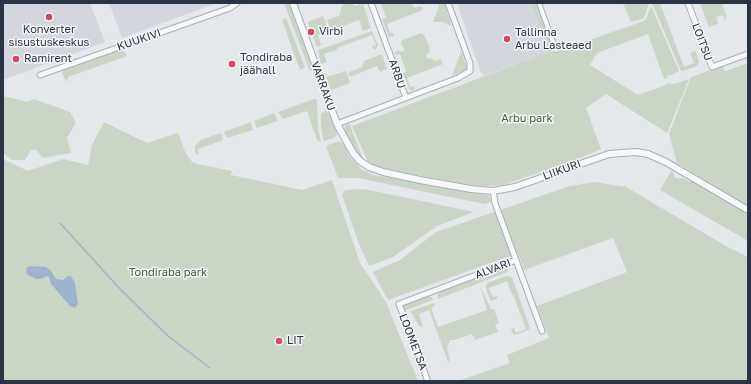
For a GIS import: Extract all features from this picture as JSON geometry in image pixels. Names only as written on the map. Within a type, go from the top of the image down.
[{"type":"street","name":"KUUKIVI","points":[[40,75],[230,8],[237,3]]},
{"type":"street","name":"VARRAKU","points":[[293,3],[337,124],[353,153],[364,164]]},
{"type":"street","name":"ARBU","points":[[337,124],[406,98],[371,3]]},
{"type":"street","points":[[406,98],[458,78],[470,71],[470,64],[448,3]]},
{"type":"street","points":[[539,3],[556,50]]},
{"type":"street","name":"LOITSU","points":[[688,3],[712,67],[748,54]]},
{"type":"street","name":"LIIKURI","points":[[364,164],[377,170],[399,176],[460,187],[493,191],[515,187],[609,154],[636,152],[648,154],[666,162],[748,210]]},
{"type":"street","points":[[493,191],[494,201],[516,260]]},
{"type":"street","name":"ALVARI","points":[[399,304],[516,260],[542,331]]},
{"type":"street","name":"LOOMETSA","points":[[399,304],[427,379]]},
{"type":"shaded area","points":[[3,3],[90,3],[105,42],[3,80]]},
{"type":"shaded area","points":[[109,3],[217,3],[122,38]]},
{"type":"shaded area","name":"Tallinna Arbu Lasteaed","points":[[457,3],[531,3],[549,52],[484,76],[480,71]]},
{"type":"green space","points":[[284,3],[289,3],[314,71],[309,69]]},
{"type":"green space","points":[[345,3],[353,3],[354,6],[363,4],[371,28],[363,31],[359,20],[331,31],[327,20],[339,16],[342,6]]},
{"type":"green space","points":[[381,3],[407,3],[413,5],[415,8],[421,6],[423,10],[387,24],[390,33],[393,33],[394,36],[389,37],[382,19],[386,18]]},
{"type":"green space","points":[[440,3],[444,3],[452,26],[443,22],[433,22]]},
{"type":"green space","name":"Arbu park","points":[[531,3],[537,3],[554,50],[551,52],[561,50],[644,21],[651,6],[679,71],[670,76],[667,75],[668,78],[664,79],[648,34],[597,53],[590,65],[638,95],[666,85],[666,83],[674,84],[689,79],[667,133],[606,94],[586,108],[601,149],[573,161],[503,185],[484,186],[464,184],[381,168],[368,162],[352,126],[549,52]]},
{"type":"green space","points":[[623,3],[649,3],[644,18],[631,22]]},
{"type":"green space","points":[[652,3],[660,3],[684,67],[694,63],[690,53],[696,51],[699,62],[697,66],[681,71]]},
{"type":"green space","points":[[700,3],[722,3],[727,19],[725,20],[723,15],[716,17],[718,24],[709,27]]},
{"type":"green space","points":[[323,16],[329,31],[318,35],[321,45],[317,47],[308,22]]},
{"type":"green space","points":[[286,18],[305,67],[300,70],[282,20]]},
{"type":"green space","points":[[372,31],[378,45],[376,49],[374,50],[372,46],[376,45],[372,35],[324,54],[327,62],[321,64],[318,50]]},
{"type":"green space","points":[[422,33],[430,48],[429,53],[426,55],[427,58],[433,59],[434,61],[441,59],[443,64],[407,78],[410,87],[414,86],[415,89],[410,91],[403,74],[406,71],[400,54],[396,55],[395,52],[405,50],[401,43],[402,40]]},
{"type":"green space","points":[[119,50],[125,52],[127,56],[68,77],[67,82],[62,74],[64,69]]},
{"type":"green space","points":[[461,51],[467,68],[466,70],[452,76]]},
{"type":"green space","points":[[382,54],[387,69],[380,72],[377,66],[350,77],[348,73],[362,67],[364,61]]},
{"type":"green space","points":[[748,63],[748,206],[677,163],[669,134],[691,77],[722,66],[726,71]]},
{"type":"green space","points":[[346,71],[350,83],[331,90],[326,77]]},
{"type":"green space","points":[[3,96],[27,102],[34,99],[70,112],[76,123],[67,138],[71,153],[43,158],[36,150],[31,150],[25,160],[12,160],[3,153]]},
{"type":"green space","points":[[316,99],[317,102],[318,128],[321,142],[317,140],[307,111],[283,119],[278,112]]},
{"type":"green space","points":[[326,110],[333,122],[337,134],[334,138],[324,141],[321,129],[321,114]]},
{"type":"green space","points":[[274,113],[278,121],[257,128],[256,127],[254,121]]},
{"type":"green space","name":"Tondiraba park","points":[[104,122],[147,143],[178,133],[186,154],[192,162],[232,171],[231,175],[302,190],[332,180],[360,263],[386,302],[418,381],[3,381],[3,159],[28,171],[63,159],[88,165],[92,145]]},
{"type":"green space","points":[[251,122],[253,130],[227,138],[224,132]]},
{"type":"green space","points":[[348,123],[363,159],[358,155],[344,131],[345,125]]},
{"type":"green space","points":[[221,133],[223,140],[198,149],[199,155],[195,153],[195,146],[201,140]]},
{"type":"green space","points":[[338,141],[344,144],[348,155],[361,169],[374,175],[486,195],[489,196],[492,202],[484,204],[358,178],[338,178],[326,146]]},
{"type":"green space","points":[[671,171],[674,173],[674,177],[679,179],[683,178],[690,182],[692,180],[748,213],[748,241],[660,190]]},
{"type":"green space","points":[[595,182],[626,187],[726,246],[748,257],[748,381],[458,381],[510,363],[507,355],[549,338],[537,306],[627,272],[613,238],[524,270],[518,253],[388,300],[373,272],[400,260],[436,232],[570,186]]},
{"type":"green space","points":[[359,189],[474,212],[437,226],[393,257],[369,266],[359,244],[342,195],[346,190]]},
{"type":"green space","points":[[508,266],[508,271],[505,273],[438,299],[438,294],[440,291]]},
{"type":"green space","points":[[506,276],[512,277],[530,328],[515,335],[511,329],[514,328],[516,333],[526,329],[507,281],[489,288],[493,297],[497,296],[498,298],[492,301],[490,300],[486,288],[487,283]]},
{"type":"green space","points":[[480,286],[491,309],[494,309],[499,323],[495,325],[498,332],[475,340],[472,334],[450,340],[447,348],[450,360],[448,362],[429,310],[419,314],[423,327],[419,326],[411,311],[434,303],[435,306],[431,308],[438,327],[487,310]]},
{"type":"green space","points":[[426,296],[432,297],[433,300],[404,311],[403,309],[405,304]]},
{"type":"water","points":[[27,267],[46,267],[51,271],[56,279],[63,280],[68,276],[71,276],[75,283],[78,304],[75,308],[70,306],[51,284],[49,277],[47,276],[36,279],[28,275],[26,271]]},
{"type":"waterway","points":[[60,223],[121,290],[168,336],[210,368]]},
{"type":"place","name":"Konverter sisustuskeskus","points":[[49,17]]},
{"type":"place","name":"Virbi","points":[[311,32]]},
{"type":"place","name":"Tallinna Arbu Lasteaed","points":[[507,39]]},
{"type":"place","name":"Ramirent","points":[[16,59]]},
{"type":"place","name":"Tondiraba jäähall","points":[[232,64]]},
{"type":"place","name":"LIT","points":[[279,341]]}]
